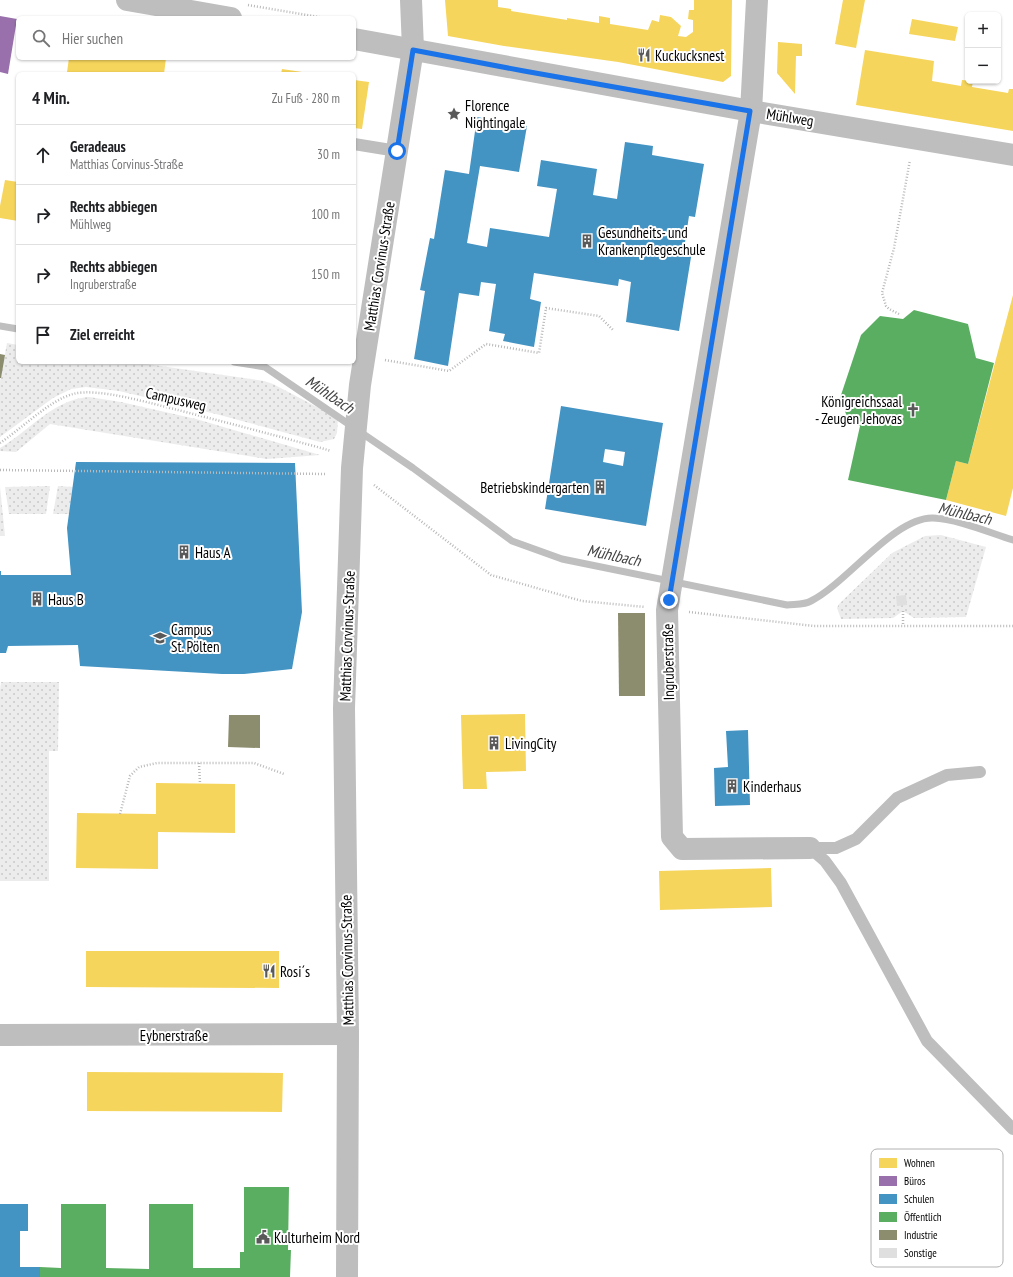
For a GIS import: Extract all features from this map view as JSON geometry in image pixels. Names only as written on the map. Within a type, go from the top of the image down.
[{"type":"street","points":[[127,0],[236,11]]},
{"type":"street","name":"Matthias Corvinus-Straße","points":[[347,1277],[348,1034],[344,708],[352,468],[360,384],[413,50],[411,0]]},
{"type":"street","name":"Ingruberstraße","points":[[757,0],[750,111],[667,610],[672,837],[682,849],[810,848]]},
{"type":"street","name":"Mühlweg","points":[[356,39],[750,111],[1013,155]]},
{"type":"street","name":"Eybnerstraße","points":[[0,1035],[348,1034]]},
{"type":"lane","points":[[356,144],[397,151]]},
{"type":"lane","points":[[810,848],[836,848],[856,839],[897,798],[947,775],[980,772]]},
{"type":"lane","points":[[810,848],[825,861],[842,883],[927,1041],[1013,1129]]},
{"type":"path","points":[[236,11],[300,16]]},
{"type":"path","points":[[899,314],[889,310],[886,306],[882,293],[894,248],[914,138]]},
{"type":"path","points":[[364,357],[449,371],[486,344],[539,353],[546,308],[599,316],[614,331]]},
{"type":"path","name":"Campusweg","points":[[0,443],[42,411],[65,397],[78,393],[90,392],[154,404],[326,449],[352,468]]},
{"type":"path","points":[[0,470],[326,474]]},
{"type":"path","points":[[903,611],[903,625]]},
{"type":"path","points":[[120,814],[130,776],[139,767],[157,763],[254,763],[284,774]]},
{"type":"path","points":[[199,763],[200,784]]},
{"type":"shaded area","points":[[7,343],[16,345],[16,364],[147,364],[264,381],[273,384],[338,418],[337,433],[334,439],[320,442],[216,414],[119,391],[86,387],[71,389],[53,398],[0,437],[0,381]]},
{"type":"shaded area","points":[[89,397],[121,402],[196,419],[320,455],[267,459],[50,424],[16,452],[0,451],[0,448],[42,417],[64,403]]},
{"type":"shaded area","points":[[50,486],[46,514],[9,514],[5,487]]},
{"type":"shaded area","points":[[58,486],[73,487],[69,514],[53,514]]},
{"type":"shaded area","points":[[0,487],[5,536],[0,536]]},
{"type":"shaded area","points":[[941,535],[986,547],[966,617],[914,618],[903,611],[893,618],[841,619],[837,608],[839,604],[892,553],[925,536]]},
{"type":"shaded area","points":[[1,682],[59,682],[58,751],[49,751],[49,881],[0,881]]},
{"type":"building: Wohnen","points":[[445,0],[498,0],[498,7],[511,9],[511,11],[567,20],[567,18],[599,23],[599,16],[610,18],[610,24],[648,30],[652,20],[659,22],[660,15],[671,17],[681,26],[678,36],[686,37],[693,32],[693,20],[688,19],[689,10],[694,10],[694,0],[732,0],[731,76],[723,82],[618,62],[504,46],[448,36]]},
{"type":"building: Wohnen","points":[[843,0],[865,0],[856,48],[835,44]]},
{"type":"building: Wohnen","points":[[912,19],[958,27],[955,41],[909,34]]},
{"type":"building: Wohnen","points":[[778,42],[802,44],[802,56],[796,56],[795,94],[777,73]]},
{"type":"building: Wohnen","points":[[865,50],[934,61],[932,81],[961,86],[962,80],[965,80],[965,84],[972,84],[972,87],[1008,93],[1009,89],[1013,89],[1013,131],[856,105]]},
{"type":"building: Wohnen","points":[[69,60],[166,60],[164,72],[67,72]]},
{"type":"building: Wohnen","points":[[282,69],[302,72],[281,72]]},
{"type":"building: Wohnen","points":[[356,80],[369,82],[362,129],[356,128]]},
{"type":"building: Wohnen","points":[[5,180],[16,182],[16,221],[0,218],[0,206]]},
{"type":"building: Wohnen","points":[[1013,295],[1013,488],[1006,516],[946,500],[956,461],[968,464]]},
{"type":"building: Wohnen","name":"LivingCity","points":[[525,714],[526,771],[486,772],[487,789],[463,789],[461,715]]},
{"type":"building: Wohnen","points":[[156,783],[235,784],[235,833],[158,832],[158,869],[76,868],[77,813],[156,814]]},
{"type":"building: Wohnen","points":[[771,868],[772,907],[660,910],[659,871]]},
{"type":"building: Wohnen","points":[[86,951],[279,951],[279,988],[86,987]]},
{"type":"building: Wohnen","points":[[87,1072],[283,1073],[282,1112],[87,1111]]},
{"type":"building: Büros","points":[[0,16],[16,19],[16,25],[8,74],[0,72]]},
{"type":"building: Schulen","name":"Gesundheits- und Krankenpflegeschule","points":[[477,117],[527,126],[519,172],[480,166],[467,243],[487,247],[490,228],[549,237],[557,189],[537,186],[541,160],[597,169],[593,195],[617,199],[625,142],[653,146],[652,155],[704,164],[695,217],[689,216],[684,249],[692,251],[679,331],[626,322],[631,282],[619,279],[618,286],[534,273],[530,299],[541,302],[534,347],[503,341],[505,334],[489,331],[496,284],[481,282],[479,296],[459,293],[448,366],[414,359],[425,291],[420,290],[430,238],[434,239],[445,170],[469,174]]},
{"type":"building: Schulen","name":"Betriebskindergarten","points":[[561,406],[663,423],[646,526],[545,509]],"holes":[[[605,449],[625,452],[623,466],[603,462]]]},
{"type":"building: Schulen","name":"Haus A","points":[[76,462],[295,463],[302,612],[292,669],[244,674],[222,674],[80,666],[78,645],[8,646],[6,653],[0,653],[0,571],[1,575],[71,575],[67,528]]},
{"type":"building: Schulen","name":"Kinderhaus","points":[[748,730],[750,805],[715,806],[714,768],[728,767],[726,731]]},
{"type":"building: Schulen","points":[[0,1204],[28,1204],[28,1231],[20,1231],[20,1267],[40,1267],[40,1277],[0,1277]]},
{"type":"building: Öffentlich","name":"Königreichssaal - Zeugen Jehovas","points":[[914,310],[968,324],[976,358],[994,363],[968,464],[956,461],[946,500],[848,480],[860,426],[849,422],[840,398],[861,335],[880,316],[903,319]]},
{"type":"building: Öffentlich","points":[[244,1187],[289,1187],[288,1250],[291,1250],[290,1277],[40,1277],[40,1267],[61,1268],[61,1204],[106,1204],[106,1268],[149,1269],[149,1204],[193,1204],[193,1268],[240,1268],[240,1252],[244,1252]]},
{"type":"building: Industrie","points":[[0,354],[5,355],[1,378],[0,378]]},
{"type":"building: Industrie","points":[[618,613],[645,613],[645,696],[619,696]]},
{"type":"building: Industrie","points":[[229,715],[260,715],[260,748],[228,747]]},
{"type":"building: Sonstige","points":[[906,595],[907,605],[897,606],[896,596]]},
{"type":"waterway","name":"Mühlbach","points":[[0,326],[16,329]]},
{"type":"waterway","name":"Mühlbach","points":[[246,364],[265,367],[413,468],[512,541],[562,559],[787,605],[809,602],[825,592],[887,539],[903,528],[918,521],[933,518],[943,519],[974,527],[1013,540]]},
{"type":"place","name":"Kuckucksnest","points":[[644,55]]},
{"type":"place","name":"Florence Nightingale","points":[[454,114]]},
{"type":"place","name":"Gesundheits- und Krankenpflegeschule","points":[[587,241]]},
{"type":"place","name":"Königreichssaal - Zeugen Jehovas","points":[[913,410]]},
{"type":"place","name":"Betriebskindergarten","points":[[600,487]]},
{"type":"place","name":"Haus A","points":[[184,552]]},
{"type":"place","name":"Haus B","points":[[37,599]]},
{"type":"place","name":"Campus St. Pölten","points":[[160,638]]},
{"type":"place","name":"LivingCity","points":[[494,743]]},
{"type":"place","name":"Kinderhaus","points":[[732,786]]},
{"type":"place","name":"Rosi´s","points":[[269,971]]},
{"type":"place","name":"Kulturheim Nord","points":[[263,1237]]},
{"type":"route","points":[[397,151],[413,50],[750,111],[669,600]]}]
